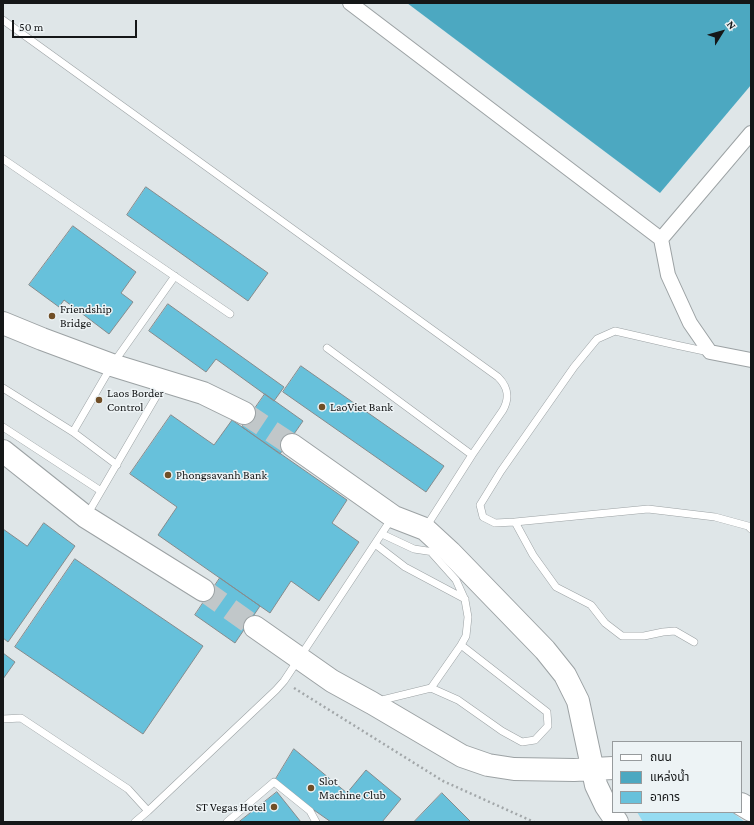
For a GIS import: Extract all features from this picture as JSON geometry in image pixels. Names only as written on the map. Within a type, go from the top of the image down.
[{"type":"highway","points":[[3,323],[112,365],[203,393],[244,412]]},
{"type":"highway","points":[[292,445],[394,517],[425,529],[440,552],[544,650],[565,675],[578,702],[603,769],[596,785],[606,806],[617,822]]},
{"type":"highway","points":[[3,450],[86,517],[203,590]]},
{"type":"highway","points":[[255,627],[332,681],[462,756],[488,765],[514,769],[603,769]]},
{"type":"highway","points":[[742,805],[751,810]]},
{"type":"street","points":[[350,3],[660,240],[668,275],[690,323],[710,352],[751,360]]},
{"type":"street","points":[[660,240],[751,133]]},
{"type":"lane","points":[[3,20],[503,382],[508,396],[507,403],[425,529]]},
{"type":"lane","points":[[4,163],[176,276],[230,314]]},
{"type":"lane","points":[[73,432],[112,365],[176,276]]},
{"type":"lane","points":[[710,352],[615,331],[597,339],[574,367],[519,445],[480,505],[483,517],[495,523],[648,508],[715,517],[750,525]]},
{"type":"lane","points":[[327,348],[472,455]]},
{"type":"lane","points":[[86,517],[165,382]]},
{"type":"lane","points":[[3,388],[73,432],[116,464]]},
{"type":"lane","points":[[3,427],[101,491]]},
{"type":"lane","points":[[135,822],[284,681],[394,517]]},
{"type":"lane","points":[[515,522],[533,555],[556,587],[591,605],[605,623],[622,636],[644,636],[675,631],[694,642]]},
{"type":"lane","points":[[382,534],[414,549],[440,552],[456,580],[465,600],[468,617],[466,636],[431,688]]},
{"type":"lane","points":[[375,544],[405,567],[465,600]]},
{"type":"lane","points":[[372,703],[431,688],[458,700],[502,731],[522,742],[536,740],[548,726],[548,712],[461,645]]},
{"type":"lane","points":[[3,719],[21,718],[128,789],[148,811]]},
{"type":"lane","points":[[227,822],[274,782],[310,811],[316,822]]},
{"type":"path","points":[[284,681],[443,781],[534,822]]},
{"type":"shaded area","points":[[638,813],[733,813],[745,822],[643,822]]},
{"type":"water","points":[[407,3],[751,3],[751,85],[660,193]]},
{"type":"building","points":[[146,187],[268,273],[248,301],[127,215]]},
{"type":"building","points":[[73,226],[136,272],[121,293],[133,302],[109,334],[64,300],[59,307],[29,285]]},
{"type":"building","points":[[168,304],[284,387],[274,401],[216,359],[206,372],[149,331]]},
{"type":"building","points":[[301,366],[444,466],[426,492],[283,392]]},
{"type":"building","points":[[265,394],[303,421],[280,454],[242,427]]},
{"type":"building","points":[[171,415],[214,445],[232,420],[347,500],[332,523],[359,542],[319,601],[291,581],[270,613],[158,535],[177,507],[130,474]]},
{"type":"building","points":[[44,523],[75,546],[8,642],[3,638],[3,529],[27,546]]},
{"type":"building","points":[[75,559],[203,646],[143,734],[15,647]]},
{"type":"building","points":[[220,578],[260,606],[235,643],[195,615]]},
{"type":"building","points":[[3,653],[15,662],[3,679]]},
{"type":"building","name":"Slot Machine Club","points":[[294,749],[347,793],[366,770],[401,799],[382,822],[331,822],[274,782]]},
{"type":"building","name":"ST Vegas Hotel","points":[[277,792],[301,822],[239,822]]},
{"type":"building","points":[[442,793],[471,822],[414,822]]},
{"type":"tunnel","points":[[244,413],[292,445]]},
{"type":"tunnel","points":[[203,590],[255,627]]},
{"type":"place","name":"Friendship Bridge","points":[[52,316]]},
{"type":"place","name":"Laos Border Control","points":[[99,400]]},
{"type":"place","name":"LaoViet Bank","points":[[322,407]]},
{"type":"place","name":"Phongsavanh Bank","points":[[168,475]]},
{"type":"place","name":"Slot Machine Club","points":[[311,788]]},
{"type":"place","name":"ST Vegas Hotel","points":[[274,807]]}]
